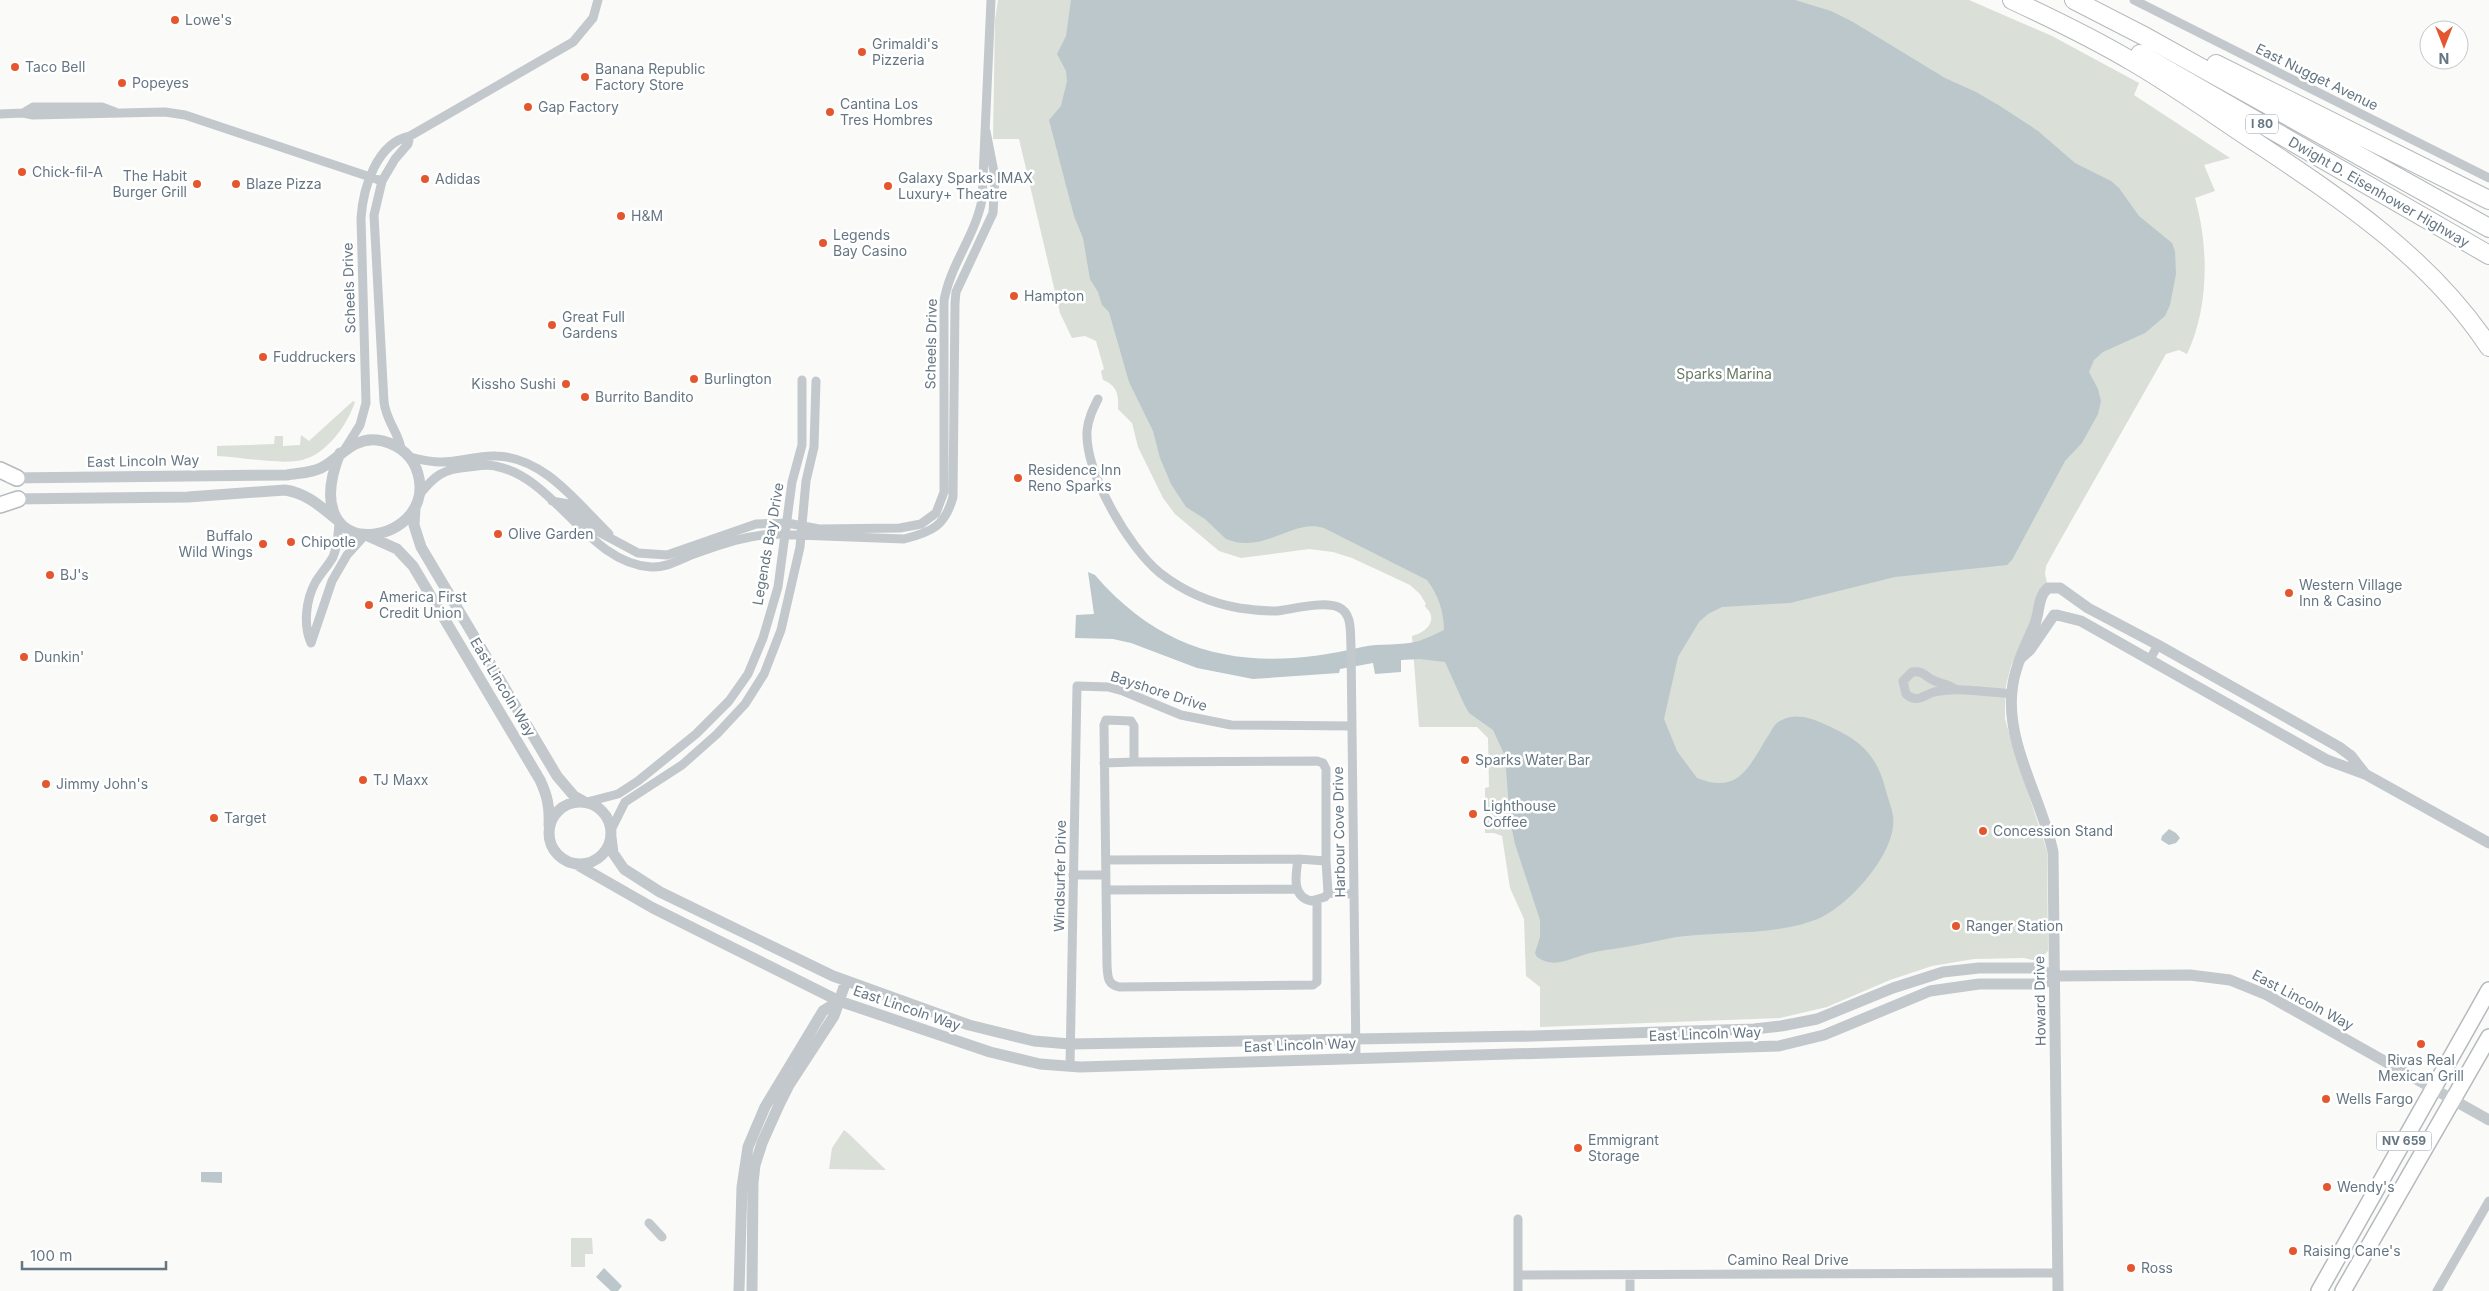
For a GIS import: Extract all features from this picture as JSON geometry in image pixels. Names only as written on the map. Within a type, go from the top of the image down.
[{"type":"highway","points":[[2012,0],[2135,63],[2340,199],[2414,260],[2446,292],[2489,347]]},
{"type":"highway","name":"Dwight D. Eisenhower Highway","points":[[2032,0],[2166,68],[2489,255]]},
{"type":"highway","name":"Dwight D. Eisenhower Highway","points":[[2074,0],[2489,228]]},
{"type":"highway","points":[[2091,0],[2489,200]]},
{"type":"main road","points":[[0,470],[16,478]]},
{"type":"main road","points":[[0,504],[18,499]]},
{"type":"main road","name":"NV 659","points":[[2319,1291],[2489,990]]},
{"type":"main road","name":"NV 659","points":[[2342,1291],[2489,1037]]},
{"type":"street","name":"Scheels Drive","points":[[342,452],[360,425],[366,403],[361,218],[370,177],[390,148],[402,138],[410,136],[573,42],[593,18],[598,0]]},
{"type":"street","name":"Scheels Drive","points":[[802,527],[819,529],[900,528],[921,524],[936,513],[944,492],[945,298],[948,281],[980,209],[986,131],[990,0]]},
{"type":"street","name":"East Nugget Avenue","points":[[2134,0],[2489,178]]},
{"type":"street","points":[[0,114],[102,114],[149,111],[185,115],[382,181]]},
{"type":"street","points":[[552,501],[568,504],[597,531],[638,553],[666,555],[756,524],[787,523],[802,527],[904,539],[922,535],[939,526],[950,510],[953,497],[956,292],[993,213],[995,177],[986,131]]},
{"type":"street","name":"Scheels Drive","points":[[405,453],[386,412],[381,364],[374,215],[382,181],[395,159],[408,144],[410,136]]},
{"type":"street","points":[[945,298],[949,304],[949,373],[955,383]]},
{"type":"street","name":"Legends Bay Drive","points":[[585,802],[618,794],[638,780],[696,734],[729,701],[748,674],[763,638],[778,587],[792,482],[802,445],[802,380]]},
{"type":"street","name":"Legends Bay Drive","points":[[611,834],[625,802],[682,765],[717,734],[745,704],[764,674],[781,630],[800,547],[806,481],[814,447],[816,381]]},
{"type":"street","points":[[944,383],[950,393],[949,443],[954,450]]},
{"type":"street","name":"Harbour Cove Drive","points":[[1098,399],[1090,418],[1087,432],[1089,449],[1098,478],[1120,524],[1140,553],[1160,572],[1192,593],[1240,608],[1277,611],[1329,605],[1341,608],[1350,620],[1356,1059]]},
{"type":"street","points":[[366,535],[347,555],[332,581],[319,626],[311,643],[306,632],[308,604],[316,582],[333,556],[338,537],[338,521],[331,492],[333,473],[342,452],[363,441],[377,440],[405,453],[441,462],[496,456],[514,458],[536,466],[615,539]]},
{"type":"street","name":"East Lincoln Way","points":[[0,478],[287,475],[320,468],[342,452]]},
{"type":"street","points":[[0,500],[188,497],[285,490],[298,492],[308,497],[354,533],[366,535],[394,528],[406,519],[415,508],[420,483],[416,467],[405,453]]},
{"type":"street","points":[[419,495],[436,475],[465,467],[494,465],[526,478],[590,536],[619,557],[635,564],[652,567],[667,566],[693,554],[750,536],[786,534],[802,527]]},
{"type":"street","name":"East Lincoln Way","points":[[415,508],[414,525],[421,547],[557,776],[574,796],[585,802]]},
{"type":"street","name":"East Lincoln Way","points":[[366,535],[397,549],[413,566],[540,780],[548,796],[549,824]]},
{"type":"street","points":[[635,564],[638,553]]},
{"type":"street","points":[[2365,774],[2351,756],[2339,747],[2158,645],[2088,608],[2060,588],[2048,588],[2042,594],[2040,603],[2046,613],[2081,621],[2327,760],[2365,774],[2489,843]]},
{"type":"street","points":[[2056,615],[2062,614],[2068,605],[2067,594]]},
{"type":"street","name":"Howard Drive","points":[[2040,603],[2035,624],[2025,644],[2012,694],[2012,722],[2049,832],[2053,852],[2058,1291]]},
{"type":"street","name":"Howard Drive","points":[[2021,658],[2030,650],[2056,615]]},
{"type":"street","points":[[2150,659],[2158,645]]},
{"type":"street","points":[[1955,689],[1948,684],[1934,681],[1918,671],[1912,672],[1904,681],[1906,694],[1916,699],[1924,698],[1932,692],[1955,689],[2012,694]]},
{"type":"street","name":"Bayshore Drive","points":[[1077,686],[1108,687],[1181,715],[1231,725],[1352,726]]},
{"type":"street","name":"Windsurfer Drive","points":[[1070,1066],[1077,686]]},
{"type":"street","points":[[2262,723],[2270,708]]},
{"type":"street","points":[[1134,762],[1134,726],[1131,721],[1106,720],[1104,725],[1104,763],[1108,981],[1112,985],[1119,987],[1313,985],[1317,982],[1318,900]]},
{"type":"street","points":[[1104,763],[1270,760],[1317,761],[1323,763],[1326,769],[1328,893]]},
{"type":"street","points":[[585,802],[596,806],[605,814],[611,834],[607,849],[599,858],[588,863],[576,864],[560,857],[552,848],[548,836],[549,824],[562,807],[585,802]]},
{"type":"street","name":"East Lincoln Way","points":[[611,834],[613,853],[624,869],[660,892],[776,950],[846,981],[969,1025],[1034,1041],[1070,1044],[1533,1036],[1754,1029],[1781,1026],[1817,1018],[1893,988],[1943,972],[1979,968],[2034,968],[2055,976],[2190,975],[2230,980],[2267,995],[2489,1120]]},
{"type":"street","points":[[1298,859],[1296,889],[1305,900],[1318,900],[1328,893],[1354,894]]},
{"type":"street","points":[[1106,860],[1326,860]]},
{"type":"street","name":"East Lincoln Way","points":[[576,864],[653,908],[838,1001],[990,1052],[1040,1064],[1070,1066],[1779,1046],[1824,1035],[1930,991],[1979,984],[2042,984],[2055,976]]},
{"type":"street","points":[[1073,875],[1106,875]]},
{"type":"street","points":[[1106,890],[1296,889]]},
{"type":"street","points":[[752,1291],[753,1182],[755,1166],[762,1143],[789,1086],[834,1016],[846,981]]},
{"type":"street","points":[[739,1291],[742,1186],[748,1147],[765,1107],[823,1011],[838,1001]]},
{"type":"street","points":[[2437,1291],[2489,1200]]},
{"type":"street","points":[[1518,1219],[1518,1291]]},
{"type":"street","points":[[649,1223],[662,1237]]},
{"type":"street","name":"Camino Real Drive","points":[[1518,1275],[2058,1273]]},
{"type":"street","points":[[1630,1275],[1630,1291]]},
{"type":"green space","name":"Sparks Marina","points":[[998,0],[1969,0],[2052,36],[2139,83],[2134,95],[2230,158],[2204,165],[2215,191],[2195,198],[2203,237],[2203,297],[2200,317],[2187,354],[2179,350],[2166,354],[2046,566],[2047,583],[2037,612],[2011,666],[2006,685],[2005,719],[2047,851],[2048,951],[2038,961],[2024,958],[1974,959],[1932,966],[1890,980],[1827,1007],[1780,1018],[1540,1027],[1540,987],[1526,976],[1524,919],[1510,888],[1502,836],[1494,833],[1485,833],[1485,788],[1489,787],[1488,738],[1477,727],[1419,727],[1412,636],[1424,631],[1430,624],[1431,616],[1425,607],[1426,604],[1420,594],[1410,585],[1352,558],[1333,552],[1309,549],[1241,558],[1219,551],[1175,514],[1163,498],[1138,447],[1132,423],[1118,409],[1116,391],[1108,382],[1103,380],[1101,371],[1104,369],[1096,341],[1085,336],[1072,338],[1060,313],[1019,139],[993,139],[995,20]]},
{"type":"green space","points":[[353,401],[355,402],[347,420],[335,437],[320,452],[311,457],[283,462],[217,456],[217,446],[274,444],[275,436],[283,436],[283,446],[300,445],[301,435],[309,441]]},
{"type":"green space","points":[[844,1130],[886,1170],[829,1169],[832,1148]]},
{"type":"green space","points":[[571,1238],[592,1238],[593,1254],[585,1254],[585,1267],[571,1267]]},
{"type":"shaded area","name":"Sparks Marina","points":[[1071,0],[1795,0],[1831,11],[1853,22],[1945,78],[1976,92],[2000,106],[2038,131],[2075,163],[2111,181],[2119,188],[2139,216],[2172,243],[2175,251],[2176,274],[2170,305],[2165,316],[2145,333],[2103,352],[2094,360],[2089,372],[2098,389],[2101,401],[2098,414],[2082,443],[2065,461],[2012,560],[2007,565],[1895,577],[1790,603],[1722,607],[1708,614],[1699,622],[1678,657],[1664,719],[1677,751],[1697,778],[1724,783],[1734,780],[1750,765],[1776,724],[1792,717],[1808,718],[1835,729],[1855,741],[1871,756],[1882,777],[1891,807],[1893,830],[1880,860],[1859,888],[1846,900],[1822,917],[1788,927],[1750,932],[1676,937],[1593,952],[1557,963],[1543,961],[1535,953],[1540,937],[1540,920],[1515,844],[1510,820],[1505,756],[1493,730],[1469,713],[1445,662],[1420,659],[1401,660],[1401,672],[1375,674],[1373,663],[1340,669],[1339,673],[1253,679],[1197,668],[1131,643],[1113,639],[1075,638],[1076,615],[1094,614],[1088,572],[1095,575],[1123,604],[1153,626],[1184,642],[1216,653],[1250,658],[1323,655],[1369,646],[1412,643],[1444,630],[1440,604],[1427,580],[1324,528],[1312,526],[1301,528],[1253,543],[1240,543],[1226,539],[1205,519],[1186,507],[1171,484],[1160,458],[1153,431],[1129,382],[1109,312],[1102,305],[1098,292],[1090,279],[1083,238],[1074,216],[1049,120],[1061,106],[1067,81],[1066,71],[1057,54],[1066,36]]},
{"type":"shaded area","points":[[2169,829],[2180,838],[2176,843],[2169,845],[2161,840],[2162,836]]},
{"type":"shaded area","points":[[201,1172],[222,1172],[222,1183],[201,1182]]},
{"type":"shaded area","points":[[604,1268],[622,1286],[618,1291],[611,1291],[596,1277]]},
{"type":"place","name":"Lowe's","points":[[175,20]]},
{"type":"place","name":"Grimaldi's Pizzeria","points":[[862,52]]},
{"type":"place","name":"Taco Bell","points":[[15,67]]},
{"type":"place","name":"Banana Republic Factory Store","points":[[585,77]]},
{"type":"place","name":"Popeyes","points":[[122,83]]},
{"type":"place","name":"Gap Factory","points":[[528,107]]},
{"type":"place","name":"Cantina Los Tres Hombres","points":[[830,112]]},
{"type":"place","name":"Chick-fil-A","points":[[22,172]]},
{"type":"place","name":"Adidas","points":[[425,179]]},
{"type":"place","name":"The Habit Burger Grill","points":[[197,184]]},
{"type":"place","name":"Blaze Pizza","points":[[236,184]]},
{"type":"place","name":"Galaxy Sparks IMAX Luxury+ Theatre","points":[[888,186]]},
{"type":"place","name":"H&M","points":[[621,216]]},
{"type":"place","name":"Legends Bay Casino","points":[[823,243]]},
{"type":"place","name":"Hampton","points":[[1014,296]]},
{"type":"place","name":"Great Full Gardens","points":[[552,325]]},
{"type":"place","name":"Fuddruckers","points":[[263,357]]},
{"type":"place","name":"Burlington","points":[[694,379]]},
{"type":"place","name":"Kissho Sushi","points":[[566,384]]},
{"type":"place","name":"Burrito Bandito","points":[[585,397]]},
{"type":"place","name":"Residence Inn Reno Sparks","points":[[1018,478]]},
{"type":"place","name":"Olive Garden","points":[[498,534]]},
{"type":"place","name":"Chipotle","points":[[291,542]]},
{"type":"place","name":"Buffalo Wild Wings","points":[[263,544]]},
{"type":"place","name":"BJ's","points":[[50,575]]},
{"type":"place","name":"Western Village Inn & Casino","points":[[2289,593]]},
{"type":"place","name":"America First Credit Union","points":[[369,605]]},
{"type":"place","name":"Dunkin'","points":[[24,657]]},
{"type":"place","name":"Sparks Water Bar","points":[[1465,760]]},
{"type":"place","name":"TJ Maxx","points":[[363,780]]},
{"type":"place","name":"Jimmy John's","points":[[46,784]]},
{"type":"place","name":"Lighthouse Coffee","points":[[1473,814]]},
{"type":"place","name":"Target","points":[[214,818]]},
{"type":"place","name":"Concession Stand","points":[[1983,831]]},
{"type":"place","name":"Ranger Station","points":[[1956,926]]},
{"type":"place","name":"Rivas Real Mexican Grill","points":[[2421,1044]]},
{"type":"place","name":"Wells Fargo","points":[[2326,1099]]},
{"type":"place","name":"Emmigrant Storage","points":[[1578,1148]]},
{"type":"place","name":"Wendy's","points":[[2327,1187]]},
{"type":"place","name":"Raising Cane's","points":[[2293,1251]]},
{"type":"place","name":"Ross","points":[[2131,1268]]}]
